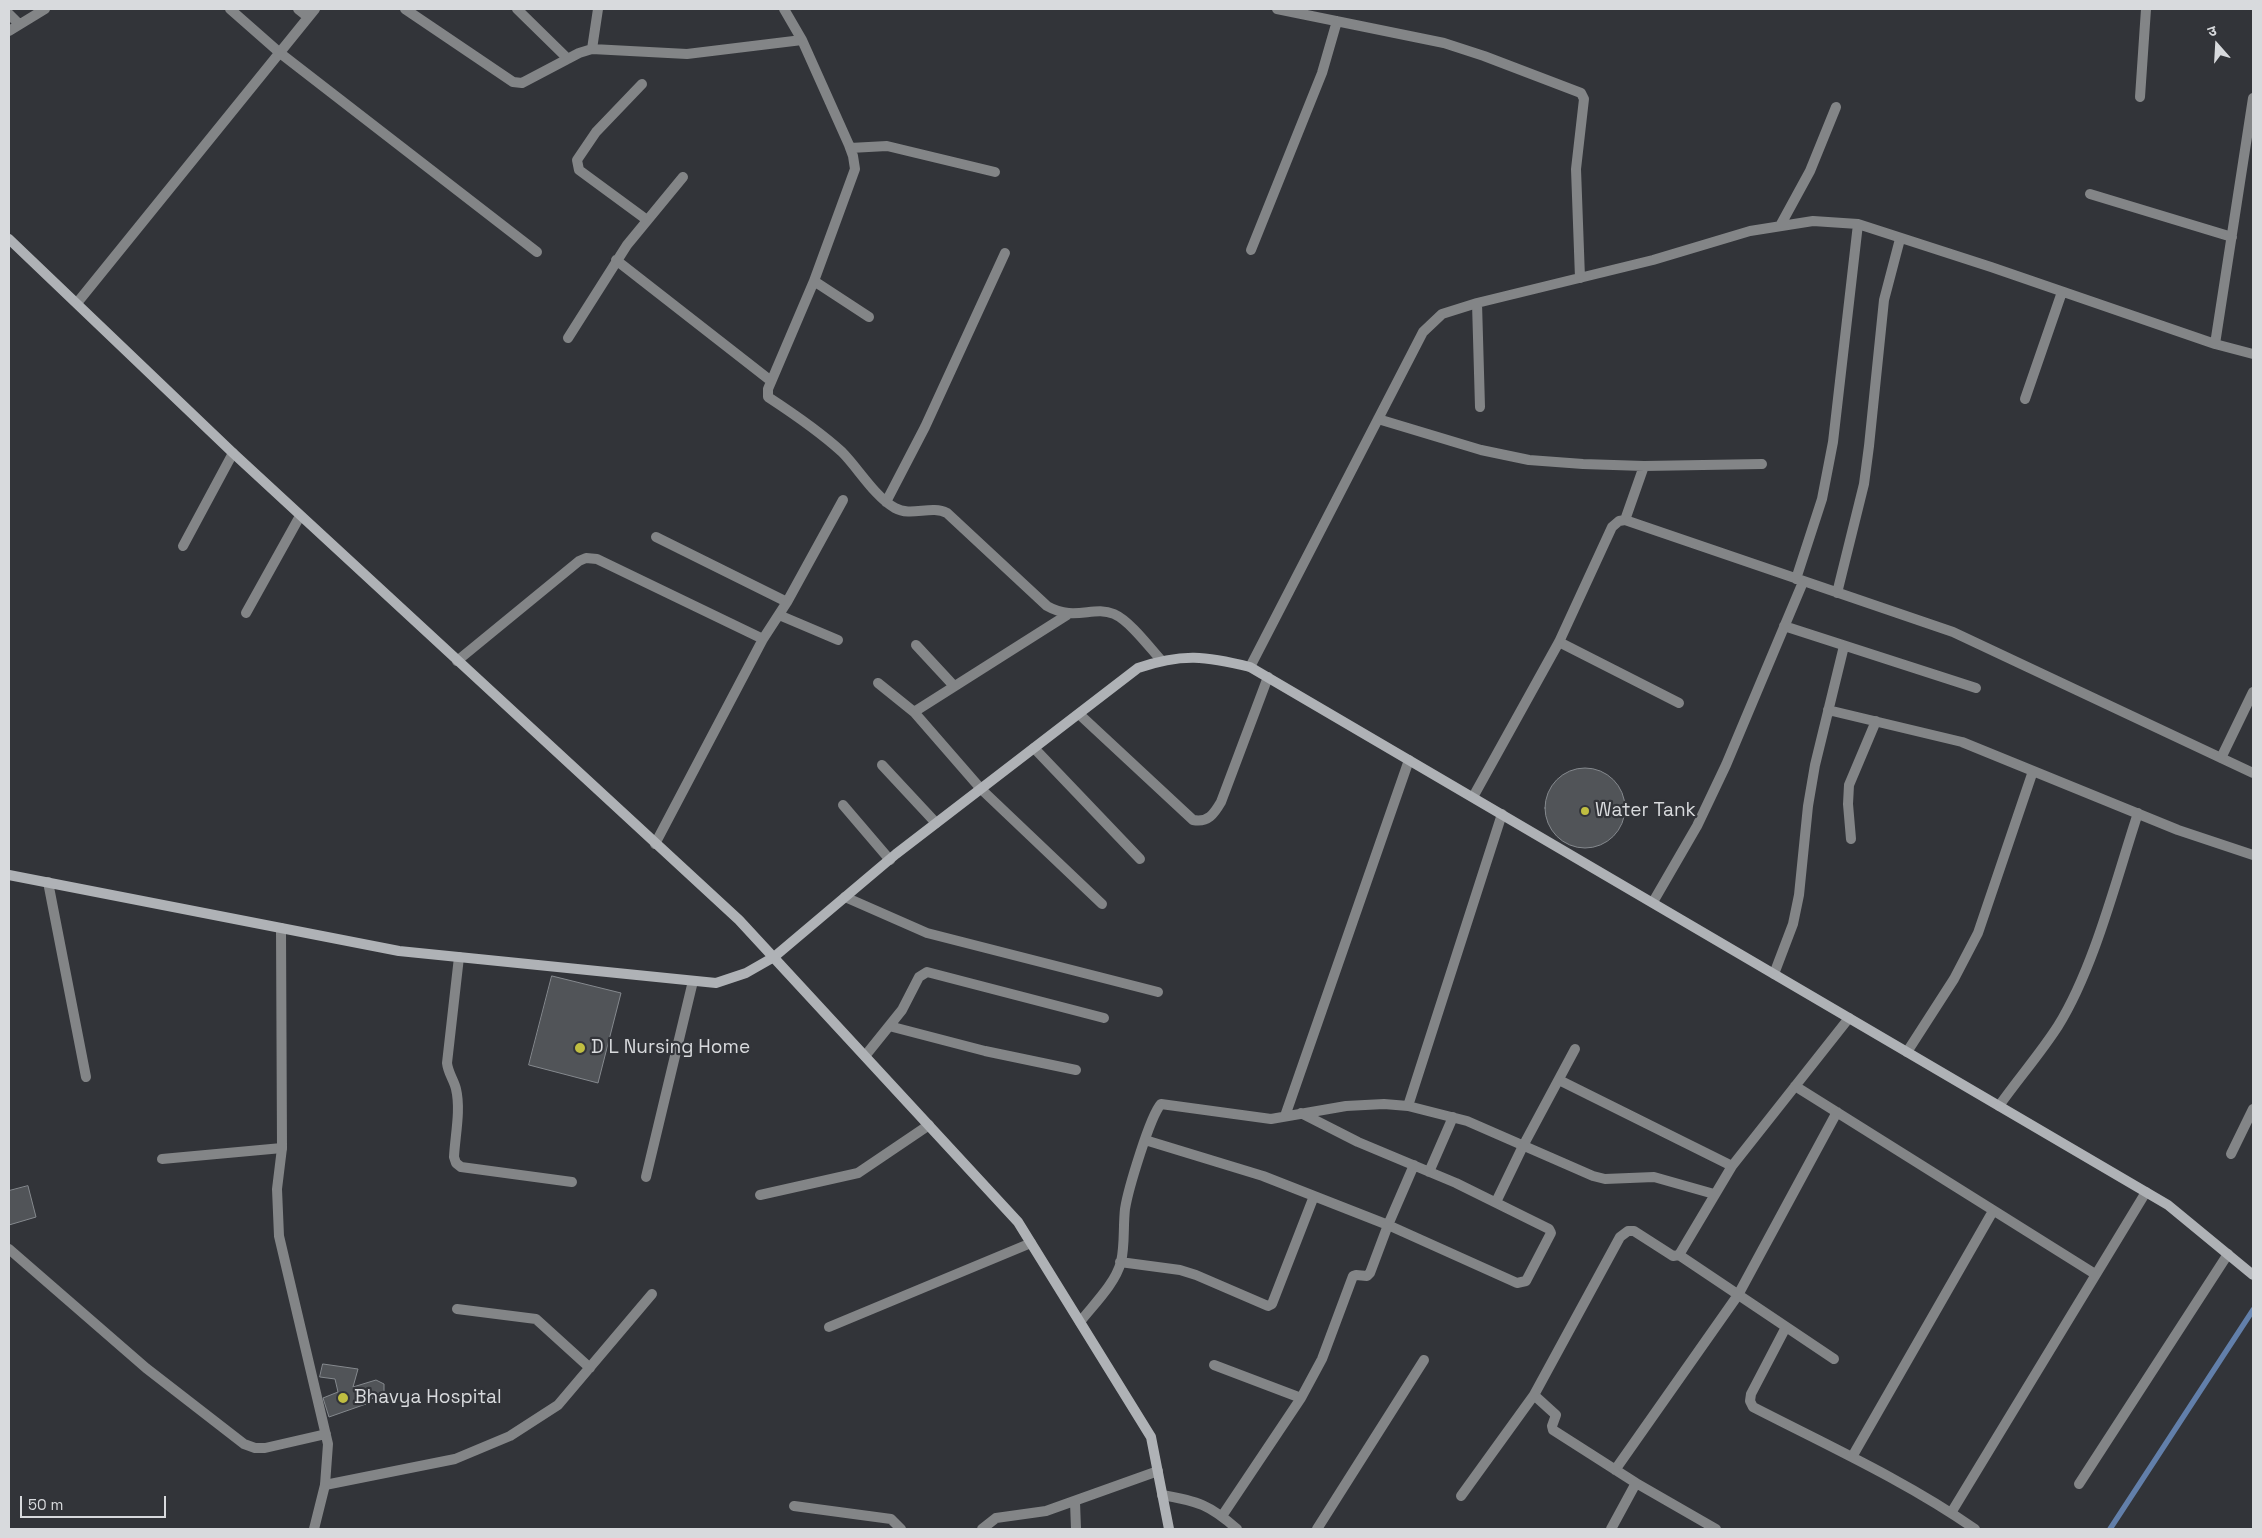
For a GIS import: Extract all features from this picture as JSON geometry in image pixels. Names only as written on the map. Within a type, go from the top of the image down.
[{"type":"street","points":[[9,31],[45,9]]},
{"type":"street","points":[[230,9],[280,53],[536,252]]},
{"type":"street","points":[[76,303],[312,13],[298,9]]},
{"type":"street","points":[[405,9],[513,82],[522,83],[592,49],[687,54],[802,40]]},
{"type":"street","points":[[517,9],[568,59]]},
{"type":"street","points":[[592,49],[598,9]]},
{"type":"street","points":[[784,9],[802,40],[850,148],[855,168],[814,281],[766,392],[768,397],[822,434],[843,454],[886,502],[896,509],[908,511],[938,509],[947,513],[1047,606],[1068,614],[1104,612],[1115,614],[1161,660]]},
{"type":"street","points":[[1278,9],[1444,43],[1484,56],[1581,93],[1584,99],[1576,169],[1580,278]]},
{"type":"street","points":[[2140,97],[2146,9]]},
{"type":"street","points":[[9,14],[19,24]]},
{"type":"street","points":[[1250,250],[1322,73],[1337,21]]},
{"type":"street","points":[[642,84],[596,132],[577,160],[576,165],[578,170],[647,220]]},
{"type":"street","points":[[2216,344],[2253,98]]},
{"type":"street","points":[[1780,226],[1810,171],[1836,107]]},
{"type":"street","points":[[850,148],[887,146],[995,172]]},
{"type":"street","points":[[568,338],[616,260],[683,177]]},
{"type":"street","points":[[2090,194],[2232,237]]},
{"type":"street","points":[[1250,666],[1423,332],[1442,314],[1477,303],[1653,260],[1750,231],[1813,222],[1858,224],[2216,344],[2253,354]]},
{"type":"street","points":[[1652,902],[1696,826],[1726,764],[1784,626],[1799,580],[1822,499],[1834,442],[1858,224]]},
{"type":"street","points":[[1837,593],[1864,484],[1884,300],[1900,238]]},
{"type":"street","points":[[9,239],[300,516],[739,920],[1018,1222],[1151,1437],[1169,1529]]},
{"type":"street","points":[[886,502],[925,427],[1005,253]]},
{"type":"street","points":[[616,260],[771,381]]},
{"type":"street","points":[[814,281],[869,317]]},
{"type":"street","points":[[2025,398],[2062,292]]},
{"type":"street","points":[[1477,303],[1480,407]]},
{"type":"street","points":[[1378,419],[1481,450],[1529,460],[1644,466],[1762,464]]},
{"type":"street","points":[[183,546],[233,453]]},
{"type":"street","points":[[1625,520],[1644,466]]},
{"type":"street","points":[[655,844],[763,639],[787,602],[843,500]]},
{"type":"street","points":[[246,613],[300,516]]},
{"type":"street","points":[[1473,797],[1559,642],[1612,527],[1619,520],[1625,520],[1953,632],[2253,773]]},
{"type":"street","points":[[656,537],[787,602]]},
{"type":"street","points":[[457,661],[578,561],[586,558],[597,559],[763,639]]},
{"type":"street","points":[[914,712],[1068,614]]},
{"type":"street","points":[[779,615],[838,640]]},
{"type":"street","points":[[1784,626],[1976,688]]},
{"type":"street","points":[[1559,642],[1679,703]]},
{"type":"street","points":[[916,645],[954,686]]},
{"type":"street","points":[[1774,974],[1793,924],[1800,895],[1808,806],[1815,765],[1844,646]]},
{"type":"street","points":[[9,875],[399,951],[716,983],[746,973],[774,957],[890,860],[1138,668],[1161,660],[1188,656],[1216,658],[1250,666],[2168,1205],[2253,1275]]},
{"type":"street","points":[[1079,714],[1193,820],[1201,821],[1210,818],[1221,802],[1268,677]]},
{"type":"street","points":[[878,683],[914,712],[981,789],[1102,904]]},
{"type":"street","points":[[2221,758],[2253,692]]},
{"type":"street","points":[[1828,710],[1962,742],[2178,830],[2253,855]]},
{"type":"street","points":[[1851,839],[1848,804],[1849,785],[1876,721]]},
{"type":"street","points":[[1034,748],[1140,859]]},
{"type":"street","points":[[1285,1116],[1410,760]]},
{"type":"street","points":[[882,765],[936,824]]},
{"type":"street","points":[[1907,1052],[1954,979],[1978,933],[2033,771]]},
{"type":"street","points":[[843,805],[890,860]]},
{"type":"street","points":[[1999,1106],[2058,1026],[2078,986],[2092,953],[2138,813]]},
{"type":"street","points":[[1408,1106],[1502,814]]},
{"type":"street","points":[[48,882],[86,1077]]},
{"type":"street","points":[[845,898],[927,933],[1158,992]]},
{"type":"street","points":[[281,928],[282,1148],[278,1189],[279,1236],[328,1444],[325,1485],[314,1529]]},
{"type":"street","points":[[459,958],[447,1063],[448,1072],[456,1087],[458,1097],[454,1157],[456,1163],[461,1167],[572,1182]]},
{"type":"street","points":[[865,1056],[902,1010],[919,977],[928,972],[1104,1018]]},
{"type":"street","points":[[646,1177],[693,981]]},
{"type":"street","points":[[1679,1255],[1732,1166],[1849,1018]]},
{"type":"street","points":[[889,1026],[985,1051],[1076,1070]]},
{"type":"street","points":[[1496,1202],[1523,1146],[1575,1049]]},
{"type":"street","points":[[1558,1080],[1732,1166]]},
{"type":"street","points":[[1795,1086],[2095,1274]]},
{"type":"street","points":[[1080,1322],[1110,1284],[1120,1262],[1126,1207],[1156,1109],[1161,1104],[1271,1119],[1346,1106],[1384,1104],[1408,1106],[1467,1120],[1592,1176],[1605,1179],[1654,1177],[1714,1194]]},
{"type":"street","points":[[2231,1154],[2253,1109]]},
{"type":"street","points":[[1615,1470],[1738,1295],[1837,1112]]},
{"type":"street","points":[[1146,1140],[1263,1176],[1388,1225],[1517,1283],[1526,1281],[1551,1231],[1496,1202],[1358,1142],[1302,1113]]},
{"type":"street","points":[[1429,1172],[1453,1117]]},
{"type":"street","points":[[760,1194],[858,1173],[929,1125]]},
{"type":"street","points":[[162,1159],[282,1148]]},
{"type":"street","points":[[1222,1516],[1301,1398],[1322,1359],[1353,1276],[1356,1274],[1367,1276],[1370,1273],[1414,1165]]},
{"type":"street","points":[[1951,1512],[2146,1192]]},
{"type":"street","points":[[1120,1262],[1188,1273],[1268,1306],[1272,1304],[1314,1196]]},
{"type":"street","points":[[1852,1458],[1993,1211]]},
{"type":"street","points":[[1461,1496],[1534,1395],[1624,1233],[1634,1230],[1673,1256],[1679,1255],[1834,1359]]},
{"type":"street","points":[[829,1327],[1031,1243]]},
{"type":"street","points":[[9,1249],[146,1368],[244,1444],[255,1448],[265,1448],[326,1434]]},
{"type":"street","points":[[2079,1484],[2228,1254]]},
{"type":"street","points":[[325,1485],[455,1459],[510,1436],[558,1405],[652,1294]]},
{"type":"street","points":[[457,1309],[536,1319],[590,1368]]},
{"type":"street","points":[[1786,1327],[1751,1394],[1750,1401],[1753,1406],[1951,1512],[1975,1529]]},
{"type":"street","points":[[1318,1529],[1424,1360]]},
{"type":"street","points":[[1214,1365],[1301,1398]]},
{"type":"street","points":[[1534,1395],[1556,1415],[1552,1426],[1553,1430],[1636,1483],[1716,1529]]},
{"type":"street","points":[[982,1529],[996,1518],[1046,1511],[1158,1471]]},
{"type":"street","points":[[1611,1529],[1636,1483]]},
{"type":"street","points":[[1162,1494],[1193,1500],[1216,1511],[1237,1529]]},
{"type":"street","points":[[1075,1502],[1076,1529]]},
{"type":"street","points":[[794,1506],[891,1518],[901,1529]]},
{"type":"building","name":"Water Tank","points":[[1585,768],[1600,771],[1613,780],[1622,793],[1625,808],[1622,823],[1613,836],[1600,845],[1585,848],[1570,845],[1557,836],[1548,823],[1545,808],[1548,793],[1557,780],[1570,771]]},
{"type":"building","points":[[552,976],[621,993],[598,1083],[529,1065]]},
{"type":"building","points":[[28,1186],[36,1217],[9,1225],[9,1191]]},
{"type":"building","points":[[323,1364],[358,1369],[353,1387],[376,1380],[384,1384],[384,1396],[366,1400],[366,1404],[329,1417],[323,1398],[338,1392],[335,1379],[320,1377]]},
{"type":"waterway","points":[[2110,1529],[2253,1310]]},
{"type":"place","name":"Water Tank","points":[[1585,811]]},
{"type":"place","name":"D L Nursing Home","points":[[580,1048]]},
{"type":"place","name":"Bhavya Hospital","points":[[343,1398]]}]
